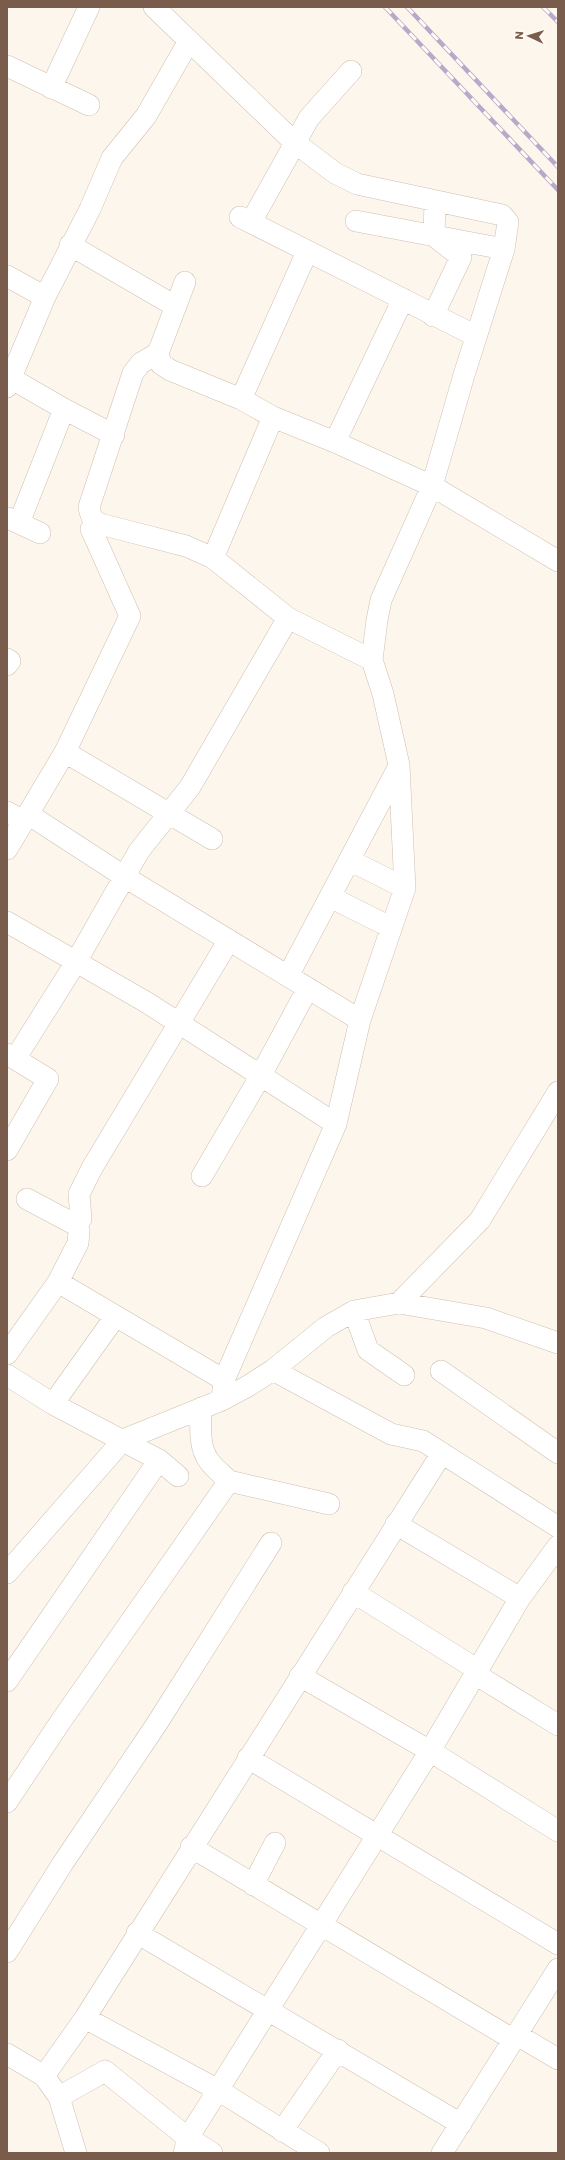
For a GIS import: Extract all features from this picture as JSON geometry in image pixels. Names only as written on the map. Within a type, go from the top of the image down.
[{"type":"street","points":[[51,88],[89,7]]},
{"type":"street","points":[[154,7],[294,142],[335,173],[357,184],[502,215],[508,222],[504,249],[476,336],[432,486],[381,600],[377,620],[372,660],[383,694],[399,765],[404,888],[360,1020],[336,1124],[223,1390]]},
{"type":"street","points":[[114,435],[9,380],[45,297],[70,245],[90,209],[112,158],[146,116],[189,41]]},
{"type":"street","points":[[7,66],[89,105]]},
{"type":"street","points":[[351,71],[309,118],[245,220],[403,299],[433,316],[476,336]]},
{"type":"street","points":[[434,236],[435,201]]},
{"type":"street","points":[[356,221],[504,249]]},
{"type":"street","points":[[433,316],[461,256],[434,236]]},
{"type":"street","points":[[70,245],[175,306]]},
{"type":"street","points":[[240,399],[307,252]]},
{"type":"street","points":[[7,276],[45,297]]},
{"type":"street","points":[[185,282],[158,353],[161,364],[170,370],[240,399],[273,417],[335,442],[432,486],[558,561]]},
{"type":"street","points":[[335,442],[403,299]]},
{"type":"street","points":[[158,353],[141,363],[133,372],[114,435],[89,507],[91,518],[95,523],[186,546],[213,558],[288,618],[372,660]]},
{"type":"street","points":[[40,533],[13,520],[64,410]]},
{"type":"street","points":[[213,558],[273,417]]},
{"type":"street","points":[[7,849],[20,816],[65,752],[130,616],[90,529]]},
{"type":"street","points":[[7,1150],[48,1079],[11,1056],[76,962],[140,851],[167,814],[190,787],[288,618]]},
{"type":"street","points":[[7,659],[10,661],[7,665]]},
{"type":"street","points":[[65,752],[167,814],[212,839]]},
{"type":"street","points":[[288,976],[399,765]]},
{"type":"street","points":[[20,816],[125,877],[360,1020]]},
{"type":"street","points":[[349,860],[404,888]]},
{"type":"street","points":[[330,897],[390,928]]},
{"type":"street","points":[[7,922],[179,1023],[336,1124]]},
{"type":"street","points":[[76,1225],[81,1219],[79,1194],[92,1168],[229,940]]},
{"type":"street","points":[[202,1176],[261,1075],[308,988]]},
{"type":"street","points":[[399,1303],[480,1220],[558,1092]]},
{"type":"street","points":[[7,1354],[58,1282],[78,1243],[79,1232],[76,1225],[27,1199]]},
{"type":"street","points":[[58,1282],[116,1317],[223,1390]]},
{"type":"street","points":[[7,1573],[123,1440],[201,1408],[223,1390],[273,1370],[326,1327],[354,1311],[399,1303],[486,1318],[558,1343]]},
{"type":"street","points":[[354,1311],[368,1350],[404,1375]]},
{"type":"street","points":[[53,1404],[116,1317]]},
{"type":"street","points":[[273,1370],[391,1434],[423,1441],[558,1527]]},
{"type":"street","points":[[441,1371],[558,1453]]},
{"type":"street","points":[[7,1375],[53,1404],[159,1460],[178,1476]]},
{"type":"street","points":[[201,1408],[200,1431],[203,1447],[208,1460],[229,1481],[329,1504]]},
{"type":"street","points":[[44,2076],[85,2018],[191,1847],[442,1453]]},
{"type":"street","points":[[7,1681],[159,1460]]},
{"type":"street","points":[[7,1802],[65,1714],[229,1481]]},
{"type":"street","points":[[396,1524],[520,1598]]},
{"type":"street","points":[[7,1952],[63,1863],[156,1725],[271,1544]]},
{"type":"street","points":[[186,2146],[218,2090],[430,1751],[520,1598],[558,1546]]},
{"type":"street","points":[[353,1592],[558,1725]]},
{"type":"street","points":[[300,1676],[430,1751],[558,1831]]},
{"type":"street","points":[[248,1758],[376,1837],[558,1944]]},
{"type":"street","points":[[253,1885],[275,1843]]},
{"type":"street","points":[[191,1847],[320,1926],[516,2038],[558,2059]]},
{"type":"street","points":[[137,1933],[338,2050],[461,2124]]},
{"type":"street","points":[[442,2153],[516,2038],[558,1969]]},
{"type":"street","points":[[85,2018],[218,2090],[319,2153]]},
{"type":"street","points":[[282,2131],[338,2050]]},
{"type":"street","points":[[7,2054],[44,2076],[59,2097],[73,2152]]},
{"type":"street","points":[[59,2097],[105,2071],[186,2146],[212,2153]]},
{"type":"railway","points":[[385,7],[558,190]]},
{"type":"railway","points":[[407,7],[558,167]]},
{"type":"railway","points":[[543,7],[558,22]]}]
